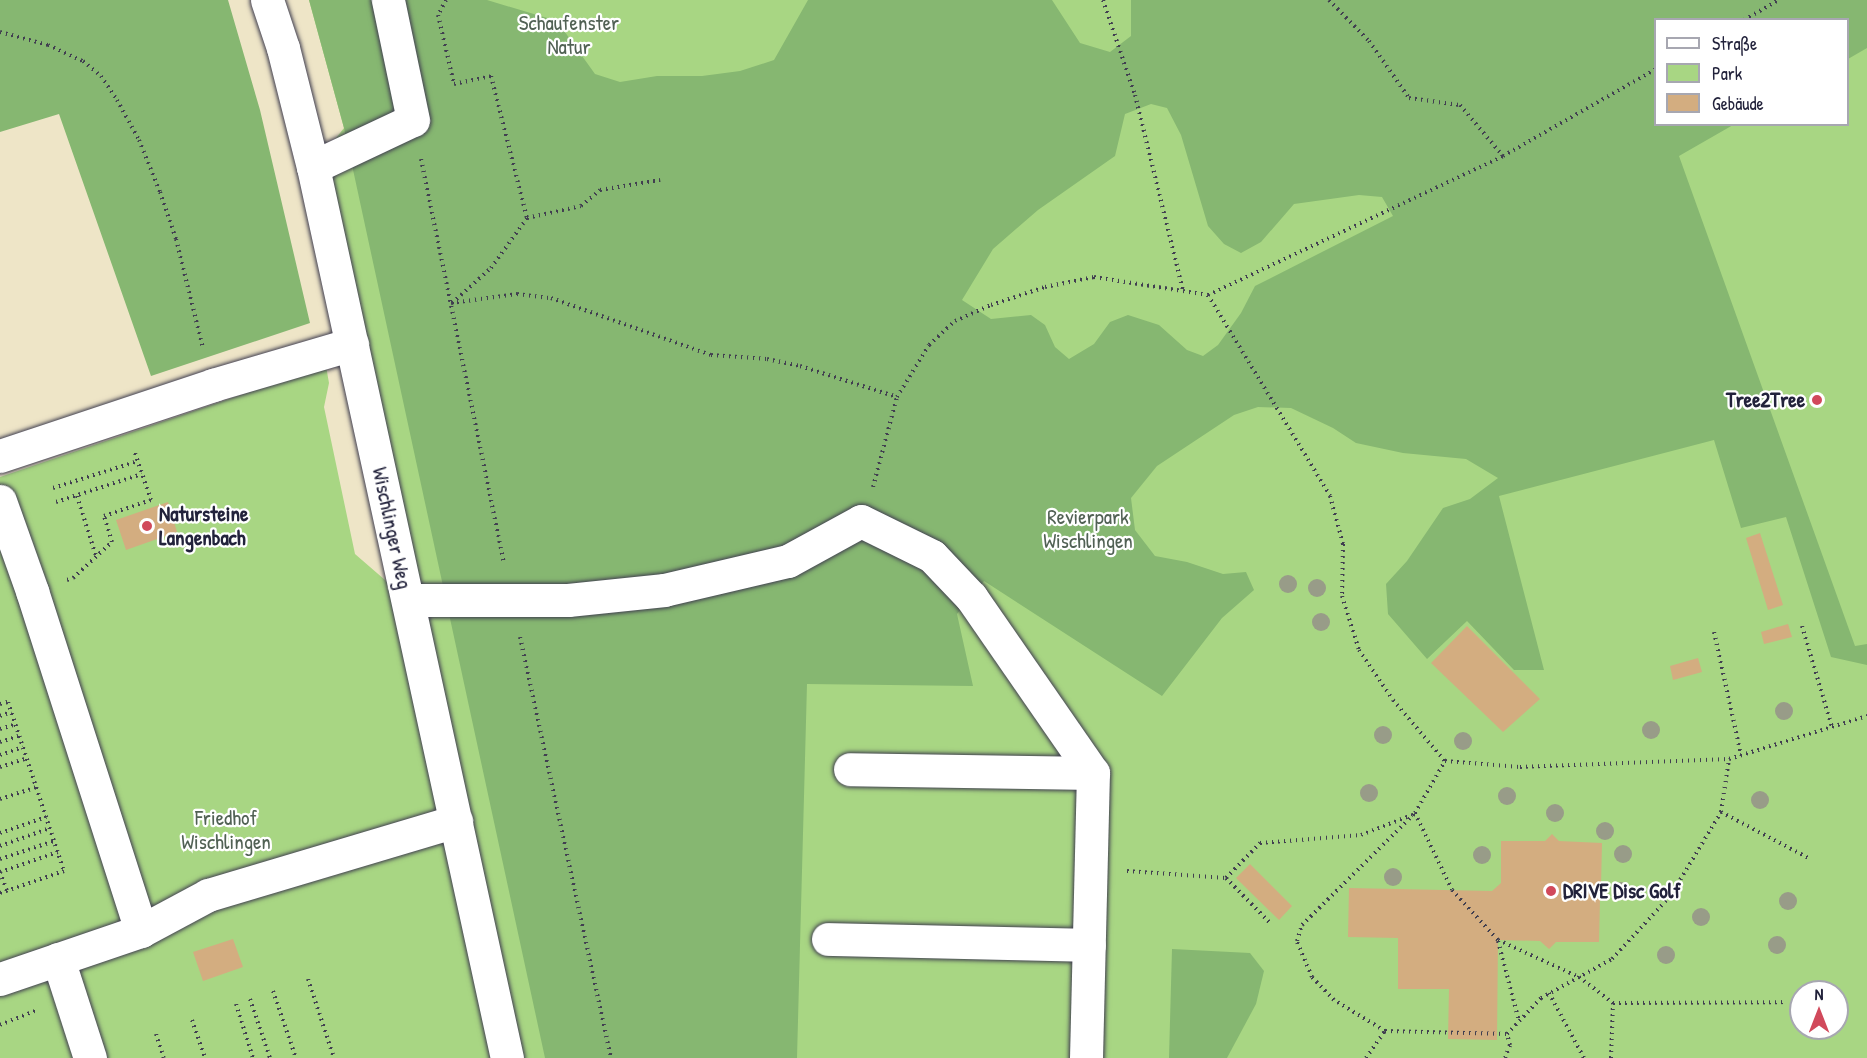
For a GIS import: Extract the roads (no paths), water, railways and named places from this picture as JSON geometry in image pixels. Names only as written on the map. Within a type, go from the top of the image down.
[{"type":"street","name":"Wischlinger Weg","points":[[267,0],[283,48],[313,167],[507,1058]]},
{"type":"street","points":[[313,167],[413,120],[387,0]]},
{"type":"street","points":[[0,456],[213,385],[352,344]]},
{"type":"street","points":[[0,501],[32,591],[141,931]]},
{"type":"street","points":[[408,600],[568,600],[664,590],[788,561],[861,521],[932,556],[970,597],[1093,773],[1086,1058]]},
{"type":"street","points":[[850,770],[1093,773]]},
{"type":"street","points":[[0,979],[141,931],[208,895],[456,821]]},
{"type":"street","points":[[828,939],[1089,945]]},
{"type":"street","points":[[58,959],[90,1058]]},
{"type":"place","name":"Tree2Tree","points":[[1817,400]]},
{"type":"place","name":"Natursteine Langenbach","points":[[147,526]]},
{"type":"place","name":"DRIVE Disc Golf","points":[[1551,891]]},
{"type":"park label","name":"Schaufenster Natur","points":[[569,35]]},
{"type":"park label","name":"Revierpark Wischlingen","points":[[1088,529]]},
{"type":"park label","name":"Friedhof Wischlingen","points":[[226,830]]}]
